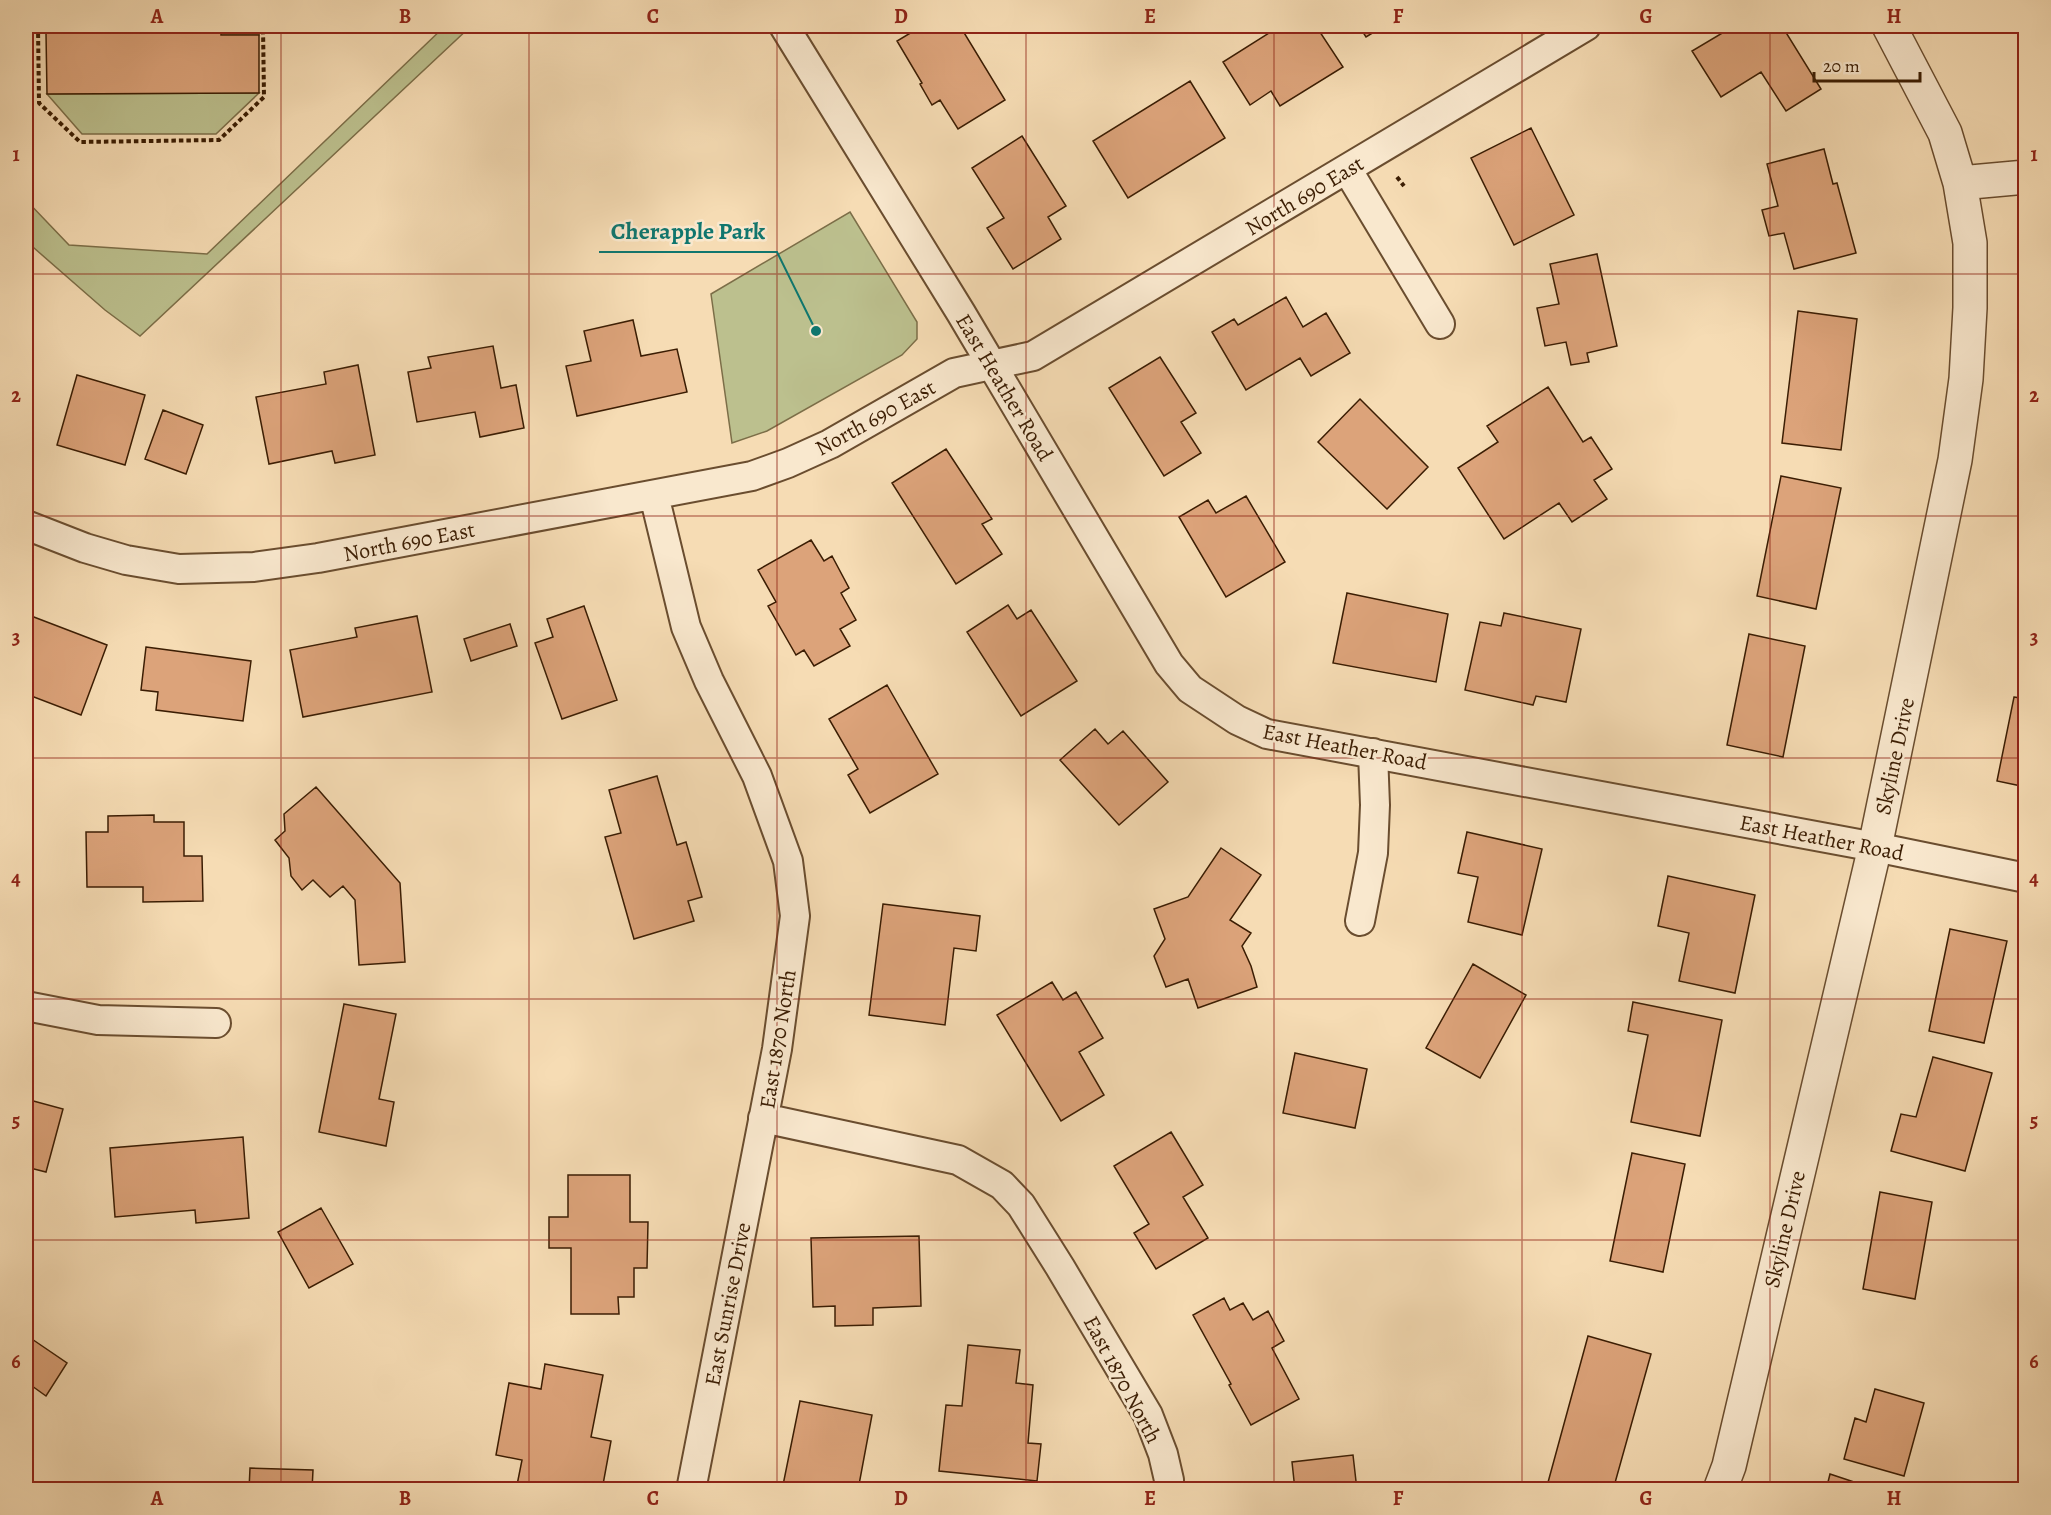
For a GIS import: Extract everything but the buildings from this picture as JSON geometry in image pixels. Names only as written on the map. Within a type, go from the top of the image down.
[{"type":"street","name":"East Heather Road","points":[[784,26],[823,86],[992,365],[1169,664],[1190,689],[1237,720],[1267,734],[1875,847],[2025,878]]},
{"type":"street","name":"North 690 East","points":[[26,525],[85,548],[126,560],[179,569],[254,567],[318,558],[752,476],[830,444],[954,373],[1033,356],[1586,26]]},
{"type":"street","name":"Skyline Drive","points":[[1720,1490],[1729,1466],[1875,847],[1955,460],[1966,379],[1970,308],[1970,243],[1960,183],[1945,133],[1889,26]]},
{"type":"street","points":[[1347,169],[1440,324]]},
{"type":"street","points":[[1960,183],[2025,177]]},
{"type":"street","name":"East 1870 North","points":[[654,495],[686,627],[709,681],[758,776],[789,866],[795,916],[777,1049],[763,1118],[958,1160],[1002,1185],[1021,1205],[1148,1415],[1163,1454],[1169,1490]]},
{"type":"street","points":[[1360,921],[1373,853],[1375,805],[1373,753]]},
{"type":"street","points":[[26,1006],[98,1020],[216,1023]]},
{"type":"street","name":"East Sunrise Drive","points":[[691,1490],[763,1118]]},
{"type":"path","points":[[38,26],[39,103],[80,142],[91,142],[219,140],[264,97],[263,26]]},
{"type":"green space","points":[[221,26],[259,26],[259,35],[221,35]]},
{"type":"green space","points":[[445,26],[471,26],[140,336],[105,310],[26,241],[26,200],[69,245],[207,254]]},
{"type":"green space","points":[[259,93],[216,134],[82,134],[47,94]]},
{"type":"green space","points":[[850,212],[917,322],[917,339],[902,355],[767,431],[732,443],[711,294]]},
{"type":"place","name":"Cherapple Park","points":[[816,331]]}]
